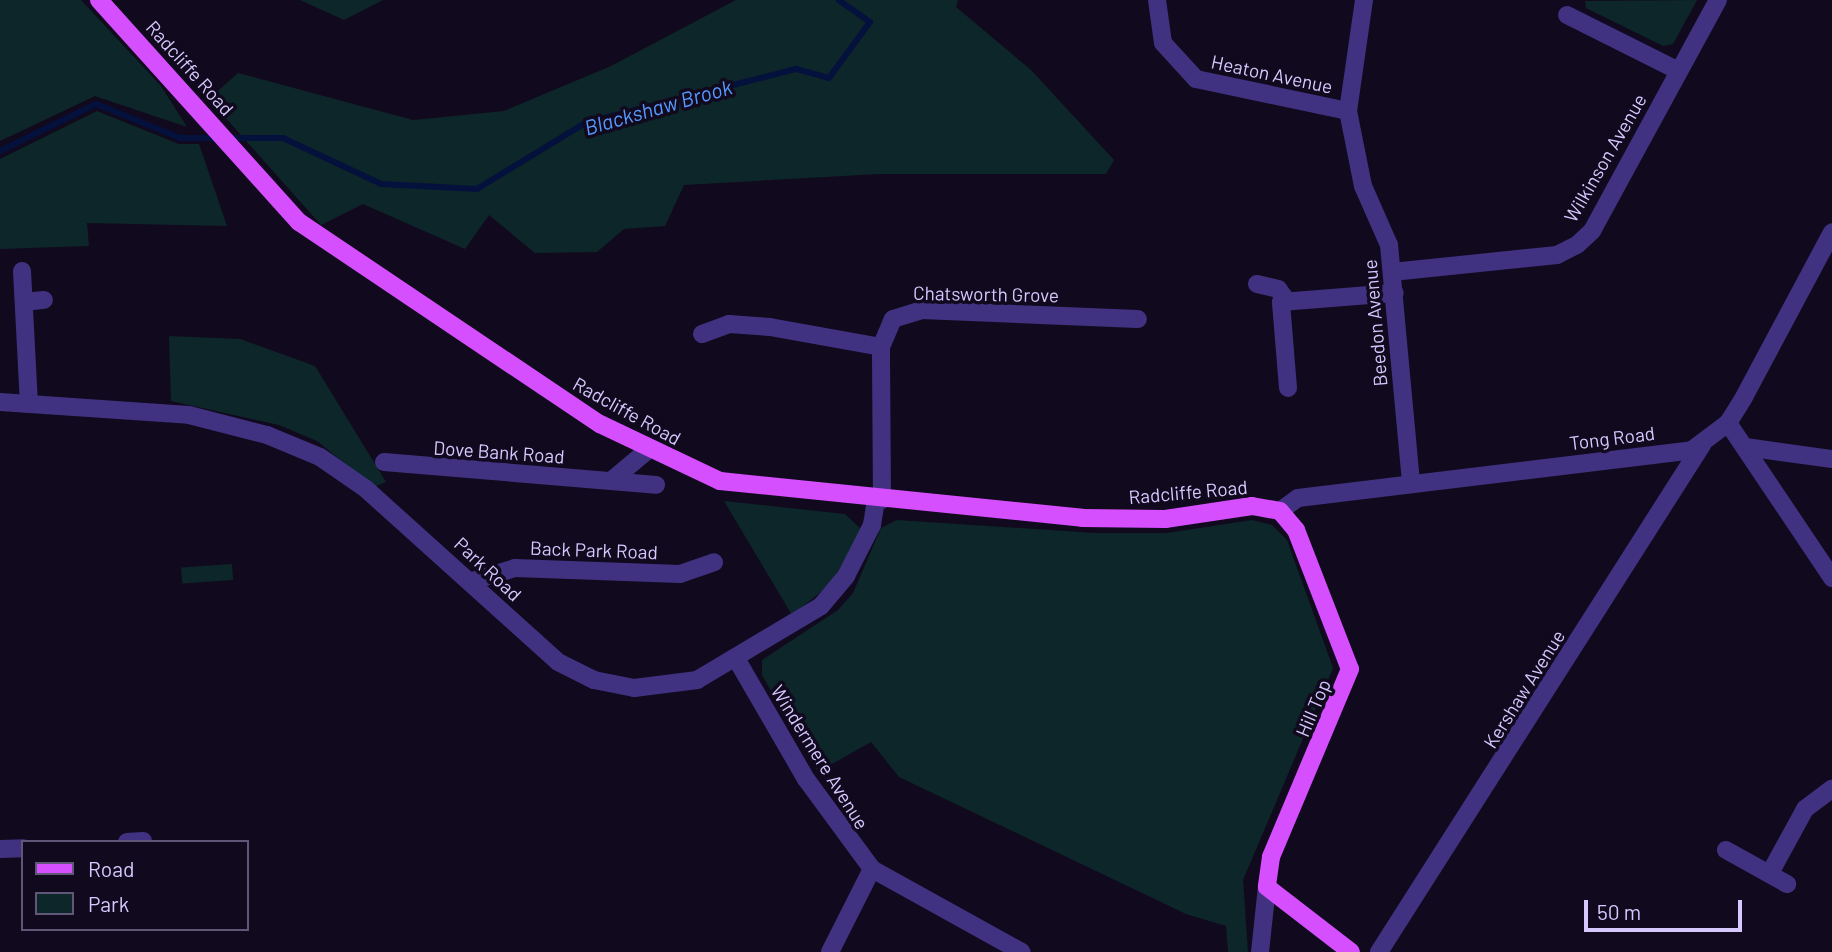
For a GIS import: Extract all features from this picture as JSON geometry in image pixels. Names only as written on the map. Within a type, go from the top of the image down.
[{"type":"main road","name":"Radcliffe Road","points":[[99,0],[299,222],[648,450],[720,481],[879,500],[1082,517],[1165,519],[1252,506],[1280,511]]},
{"type":"main road","name":"Hill Top","points":[[1267,887],[1271,857],[1350,669],[1296,530],[1280,511]]},
{"type":"main road","points":[[1267,887],[1351,952]]},
{"type":"street","name":"Heaton Avenue","points":[[1157,0],[1163,43],[1196,79],[1348,111]]},
{"type":"street","name":"Beedon Avenue","points":[[1364,0],[1348,111],[1357,166],[1388,238],[1411,482]]},
{"type":"street","name":"Wilkinson Avenue","points":[[1392,272],[1557,255],[1577,245],[1591,230],[1718,0]]},
{"type":"street","points":[[1567,15],[1679,71]]},
{"type":"street","points":[[1702,445],[1728,422],[1832,232]]},
{"type":"street","points":[[22,271],[29,404]]},
{"type":"street","points":[[1257,284],[1278,289],[1287,301]]},
{"type":"street","points":[[1287,388],[1279,308],[1287,301],[1395,293]]},
{"type":"street","points":[[24,302],[44,300]]},
{"type":"street","name":"Chatsworth Grove","points":[[879,500],[881,347],[893,319],[906,312],[1138,319]]},
{"type":"street","points":[[702,334],[729,324],[770,327],[881,347]]},
{"type":"street","name":"Park Road","points":[[0,402],[189,415],[267,435],[345,473],[472,582],[558,662],[594,680],[653,688],[697,680],[737,660],[830,597],[872,525],[879,500]]},
{"type":"street","points":[[1728,422],[1832,578]]},
{"type":"street","name":"Tong Road","points":[[1280,511],[1298,498],[1702,445]]},
{"type":"street","name":"Kershaw Avenue","points":[[1379,952],[1702,445]]},
{"type":"street","points":[[1745,447],[1832,459]]},
{"type":"street","points":[[611,481],[648,450]]},
{"type":"street","name":"Dove Bank Road","points":[[384,462],[656,485]]},
{"type":"street","name":"Back Park Road","points":[[472,582],[515,568],[680,574],[714,562]]},
{"type":"street","name":"Windermere Avenue","points":[[737,660],[806,779],[872,869],[1022,952]]},
{"type":"street","points":[[1770,873],[1805,809],[1832,789]]},
{"type":"street","points":[[0,849],[21,848]]},
{"type":"street","points":[[1726,850],[1787,884]]},
{"type":"street","points":[[830,952],[872,869]]},
{"type":"street","points":[[1260,952],[1267,887]]},
{"type":"green space","points":[[0,0],[81,0],[161,86],[187,127],[95,96],[0,141]]},
{"type":"green space","points":[[300,0],[383,0],[344,20]]},
{"type":"green space","points":[[736,0],[958,0],[956,7],[1031,70],[1114,160],[1106,174],[879,174],[684,185],[665,226],[624,229],[597,252],[535,253],[489,215],[465,249],[363,204],[321,225],[209,99],[238,73],[413,120],[504,111],[611,66]]},
{"type":"green space","points":[[1697,0],[1673,44],[1663,46],[1586,8],[1585,1]]},
{"type":"green space","points":[[97,111],[179,144],[199,144],[227,226],[87,223],[89,246],[0,249],[0,159]]},
{"type":"green space","points":[[169,336],[240,339],[315,366],[386,482],[374,487],[317,441],[279,425],[171,401]]},
{"type":"green space","points":[[724,501],[845,514],[862,530],[831,584],[792,615]]},
{"type":"green space","points":[[897,520],[1094,533],[1167,533],[1252,520],[1272,525],[1287,540],[1333,668],[1243,880],[1248,952],[1228,952],[1226,926],[1186,914],[899,777],[871,742],[818,772],[762,675],[762,660],[838,610],[853,593],[881,528]]},
{"type":"green space","points":[[232,564],[233,580],[182,584],[181,568]]},
{"type":"waterway","name":"Blackshaw Brook","points":[[229,138],[283,138],[381,184],[477,189],[585,123],[796,69],[829,78],[870,22],[839,0]]},
{"type":"waterway","name":"Blackshaw Brook","points":[[0,151],[96,104],[180,138],[218,138]]}]
